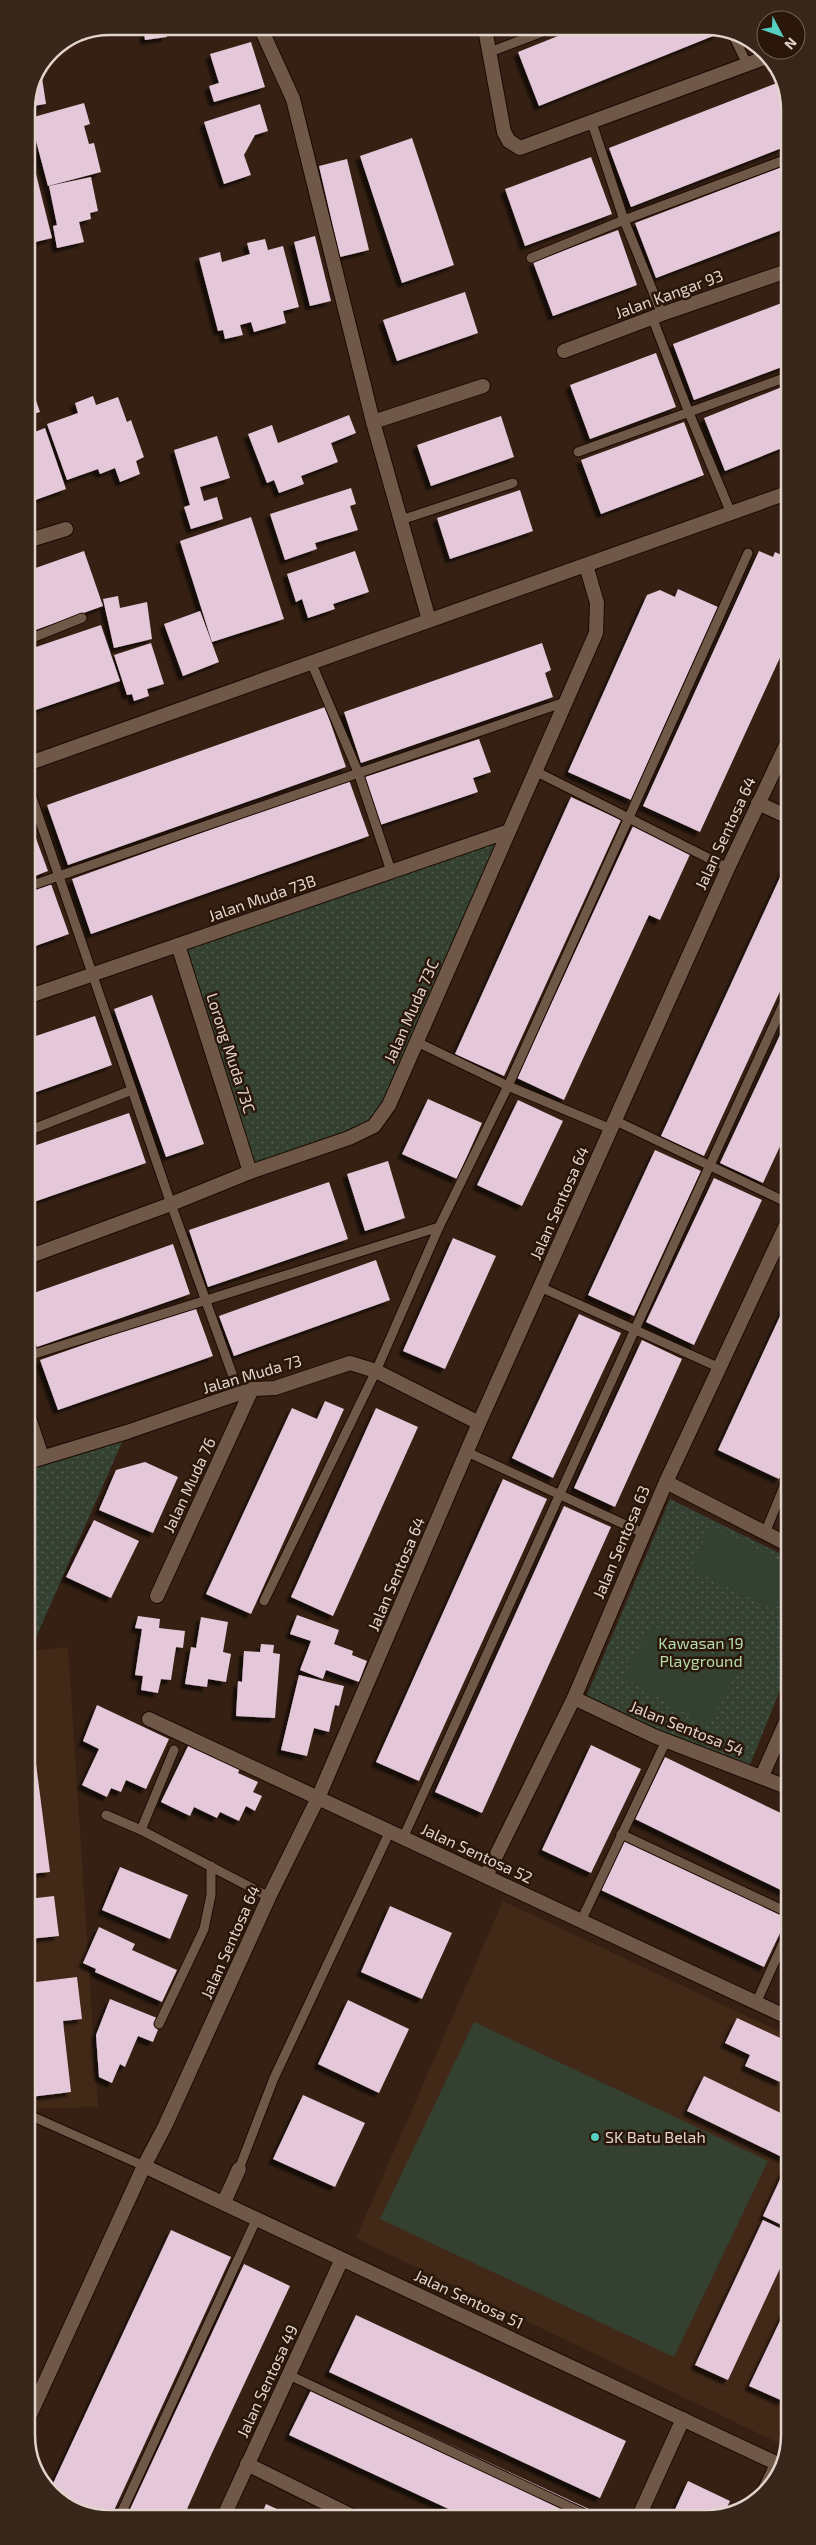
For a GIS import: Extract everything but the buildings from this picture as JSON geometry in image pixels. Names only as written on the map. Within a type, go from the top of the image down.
[{"type":"street","points":[[264,35],[293,99],[373,422],[429,620]]},
{"type":"street","points":[[486,35],[504,132],[509,141],[520,148],[759,60]]},
{"type":"street","name":"Jalan Kangar 93","points":[[564,351],[657,316],[781,273]]},
{"type":"street","points":[[373,422],[483,386]]},
{"type":"street","points":[[35,761],[781,495]]},
{"type":"street","points":[[35,538],[66,528]]},
{"type":"street","name":"Jalan Muda 73C","points":[[35,1254],[172,1204],[250,1172],[349,1138],[374,1126],[389,1105],[596,633],[597,603],[586,564]]},
{"type":"street","name":"Jalan Sentosa 64","points":[[35,2389],[165,2126],[269,1897],[318,1798],[479,1423],[728,868],[781,755]]},
{"type":"street","points":[[758,803],[781,814]]},
{"type":"street","name":"Jalan Muda 73B","points":[[35,994],[509,832]]},
{"type":"street","name":"Lorong Muda 73C","points":[[178,946],[250,1172]]},
{"type":"street","name":"Jalan Sentosa 63","points":[[486,1876],[574,1698],[666,1482],[781,1242]]},
{"type":"street","name":"Jalan Muda 73","points":[[35,1460],[127,1432],[246,1391],[275,1388],[350,1363],[376,1370],[479,1423]]},
{"type":"street","name":"Jalan Muda 76","points":[[157,1596],[246,1391]]},
{"type":"street","points":[[35,1436],[42,1457]]},
{"type":"street","points":[[666,1482],[781,1541]]},
{"type":"street","name":"Jalan Sentosa 54","points":[[574,1698],[666,1741],[781,1784]]},
{"type":"street","name":"Jalan Sentosa 52","points":[[149,1719],[781,2014]]},
{"type":"street","points":[[762,1776],[781,1733]]},
{"type":"street","name":"Jalan Sentosa 51","points":[[144,2166],[224,2202],[775,2463]]},
{"type":"street","points":[[224,2202],[239,2169]]},
{"type":"street","name":"Jalan Sentosa 49","points":[[227,2510],[342,2258]]},
{"type":"street","points":[[642,2510],[683,2420]]},
{"type":"street","points":[[248,2464],[341,2510]]},
{"type":"lane","points":[[490,52],[535,35]]},
{"type":"lane","points":[[736,42],[747,64]]},
{"type":"lane","points":[[592,123],[689,413],[731,513]]},
{"type":"lane","points":[[531,258],[624,220],[781,161]]},
{"type":"lane","points":[[578,452],[781,379]]},
{"type":"lane","points":[[401,520],[513,483]]},
{"type":"lane","points":[[264,1601],[376,1370],[439,1227],[508,1086],[630,819],[748,553]]},
{"type":"lane","points":[[35,637],[82,618]]},
{"type":"lane","points":[[311,662],[358,772],[392,871]]},
{"type":"lane","points":[[35,884],[565,702]]},
{"type":"lane","points":[[535,771],[728,868]]},
{"type":"lane","points":[[35,807],[172,1204],[207,1300],[246,1391]]},
{"type":"lane","points":[[403,1838],[781,1009]]},
{"type":"lane","points":[[417,1042],[508,1086],[711,1164],[781,1199]]},
{"type":"lane","points":[[35,1127],[132,1090]]},
{"type":"lane","points":[[35,1354],[439,1227]]},
{"type":"lane","points":[[540,1287],[720,1368]]},
{"type":"lane","points":[[467,1452],[643,1533]]},
{"type":"lane","points":[[765,1533],[781,1494]]},
{"type":"lane","points":[[581,1921],[666,1741]]},
{"type":"lane","points":[[141,1830],[174,1750]]},
{"type":"lane","points":[[106,1815],[141,1830],[269,1897]]},
{"type":"lane","points":[[239,2169],[274,2078],[390,1831]]},
{"type":"lane","points":[[621,1834],[781,1910]]},
{"type":"lane","points":[[160,2024],[204,1929],[210,1902],[212,1866]]},
{"type":"lane","points":[[756,2003],[781,1948]]},
{"type":"lane","points":[[35,2118],[144,2166]]},
{"type":"lane","points":[[123,2510],[257,2218]]},
{"type":"lane","points":[[289,2375],[578,2510]]},
{"type":"lane","points":[[327,2510],[330,2504]]},
{"type":"shaded area","points":[[68,1647],[98,2107],[35,2109],[35,1650]]},
{"type":"shaded area","name":"SK Batu Belah","points":[[503,1901],[781,2032],[780,2444],[356,2238]]},
{"type":"green space","points":[[509,831],[374,1126],[250,1172],[178,945]]},
{"type":"green space","points":[[126,1433],[35,1640],[35,1466]]},
{"type":"green space","name":"Kawasan 19 Playground","points":[[670,1499],[781,1554],[781,1688],[747,1772],[585,1700]]},
{"type":"green space","points":[[711,1526],[781,1561],[781,1592],[773,1610],[690,1568]]},
{"type":"green space","points":[[652,1625],[737,1671],[708,1726],[623,1677]]},
{"type":"green space","points":[[474,2022],[768,2161],[674,2357],[380,2219]]},
{"type":"place","name":"SK Batu Belah","points":[[595,2137]]}]
